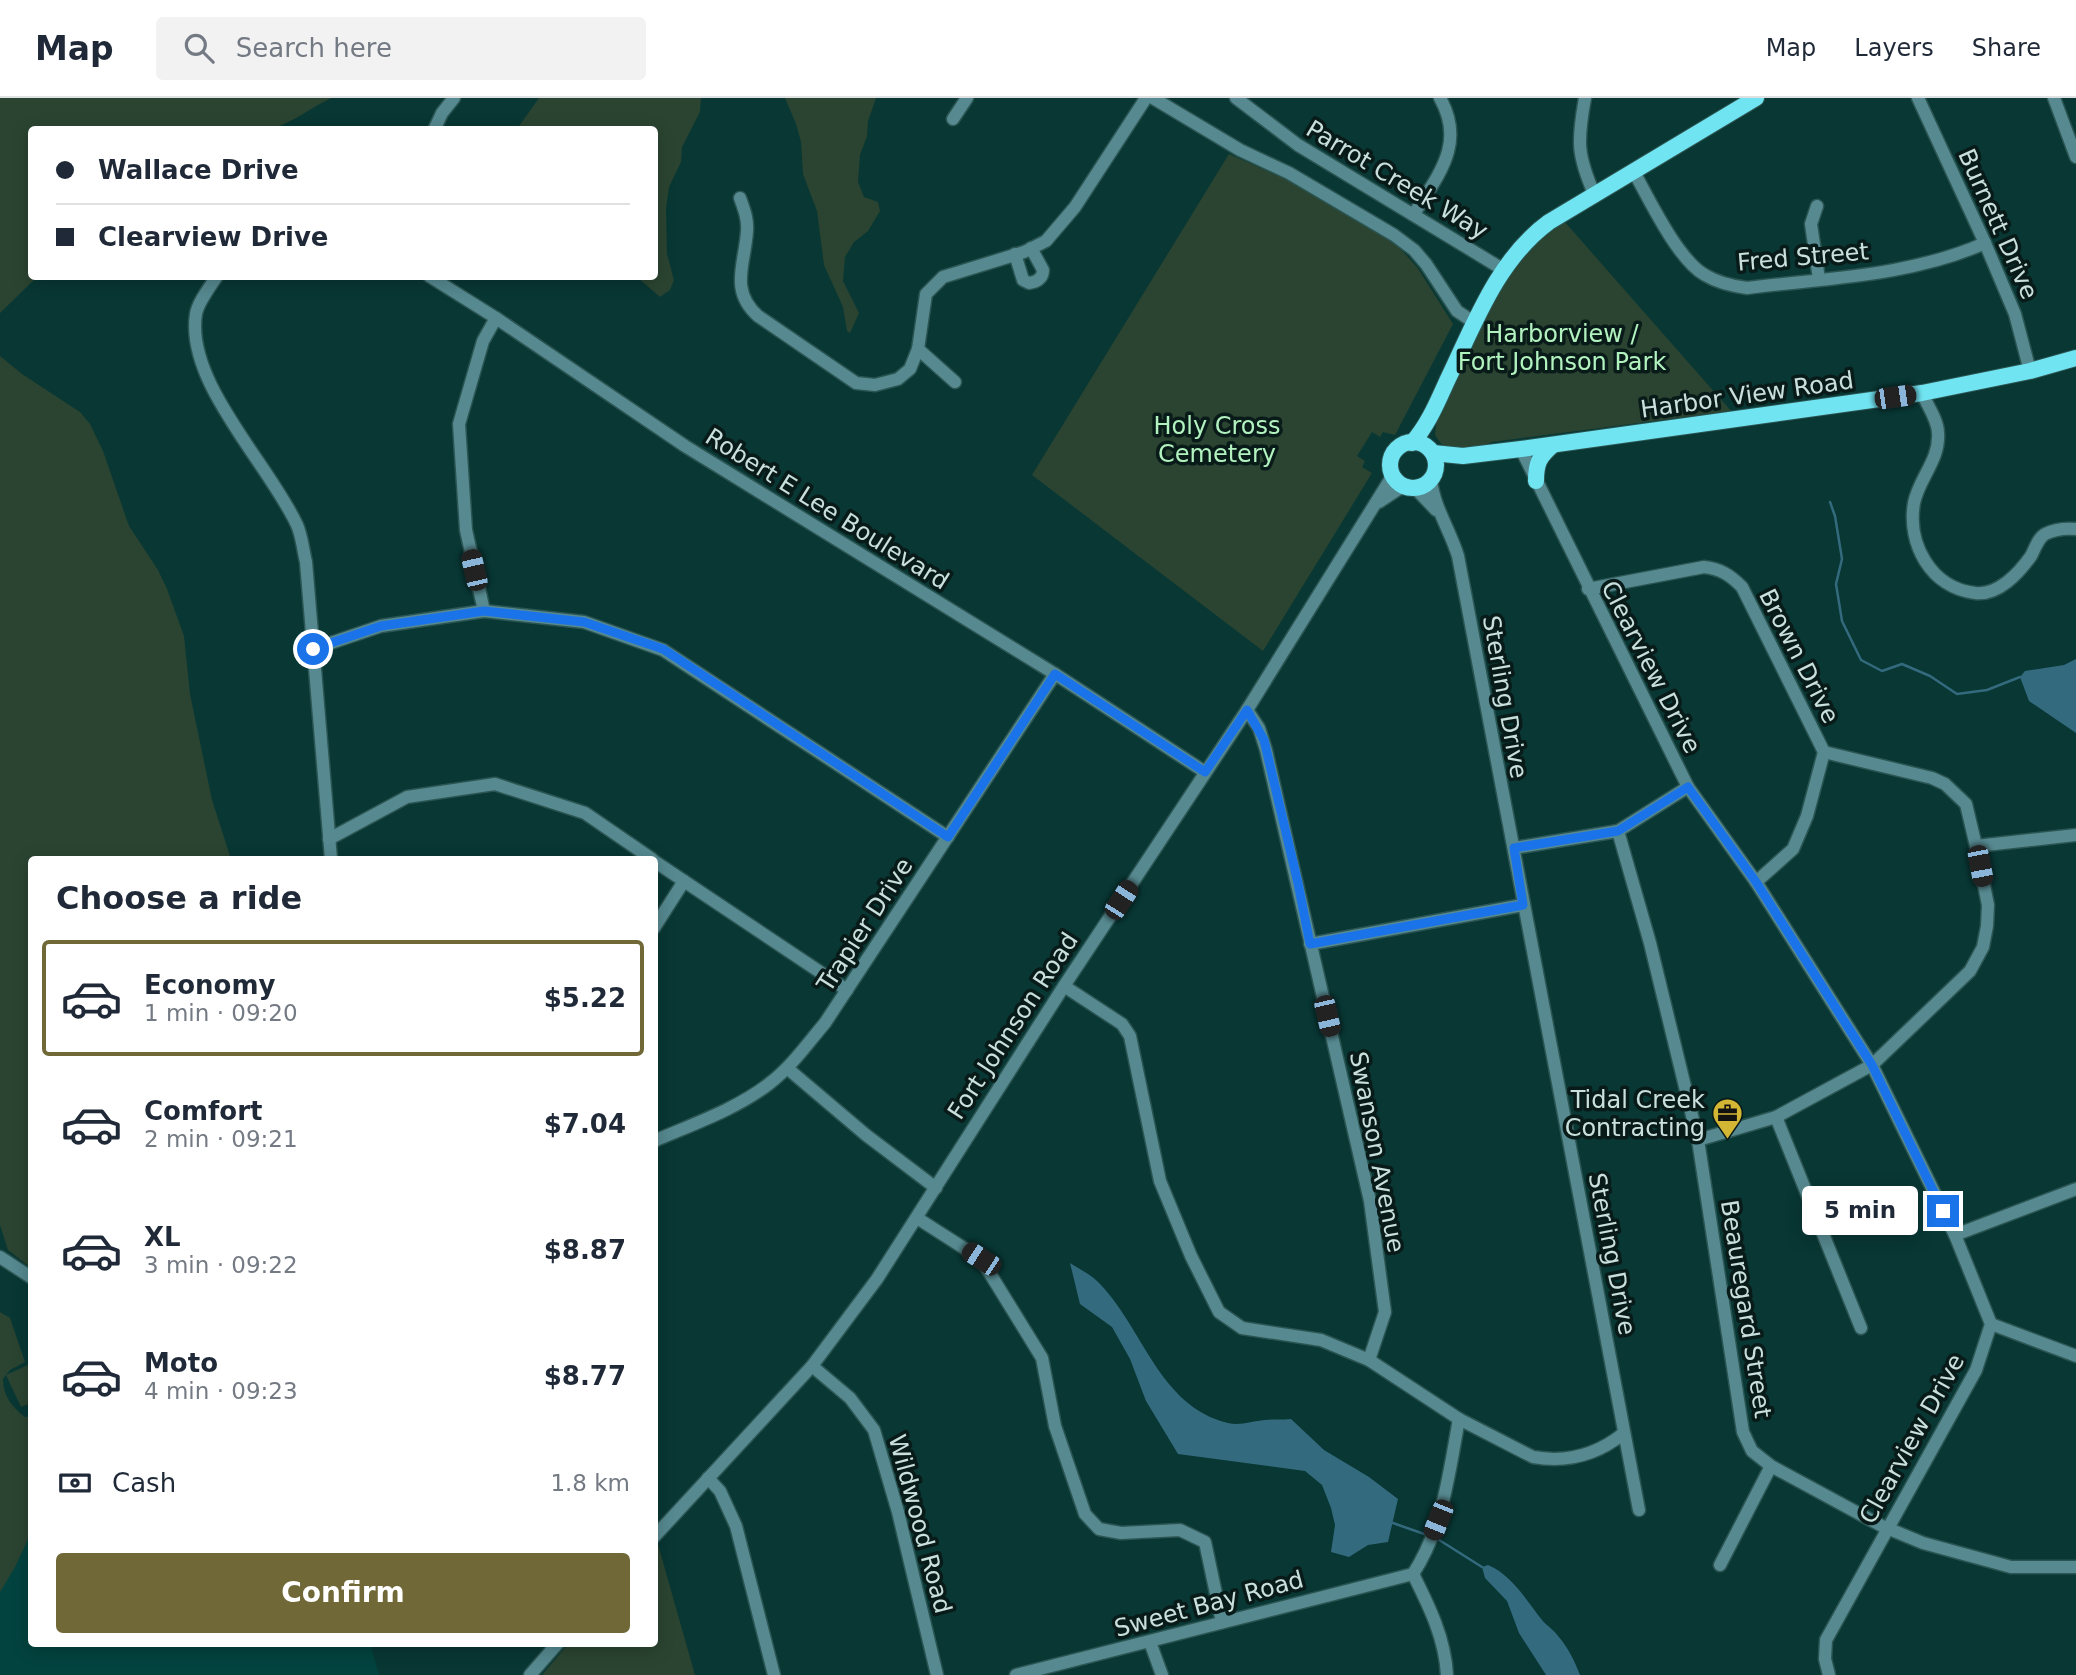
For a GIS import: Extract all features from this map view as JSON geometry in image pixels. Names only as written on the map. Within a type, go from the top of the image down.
[{"type":"main road","points":[[1412,443],[1432,414],[1475,323],[1504,270],[1537,231],[1756,98]]},
{"type":"main road","name":"Harbor View Road","points":[[1433,476],[1446,463],[1463,456],[1922,393],[2030,371],[2076,358]]},
{"type":"main road","points":[[1431,451],[1432,414]]},
{"type":"main road","points":[[1412,443],[1424,445],[1431,451],[1436,460],[1433,476],[1404,483],[1390,465],[1393,455],[1401,446],[1412,443]]},
{"type":"main road","points":[[1536,481],[1536,464],[1540,456],[1553,444]]},
{"type":"main road","name":"Harbor View Road","points":[[1431,451],[1463,456]]},
{"type":"street","points":[[436,126],[454,98]]},
{"type":"street","points":[[953,119],[967,98]]},
{"type":"street","points":[[740,198],[748,229],[739,284],[747,307],[856,383],[875,385],[898,379],[910,369],[918,349],[926,294],[943,277],[1046,241],[1075,207],[1146,98]]},
{"type":"street","points":[[1153,98],[1240,150],[1289,173],[1394,235],[1414,250],[1426,264],[1457,311],[1475,323]]},
{"type":"street","name":"Parrot Creek Way","points":[[1236,98],[1298,145],[1504,270]]},
{"type":"street","points":[[1414,214],[1447,158],[1452,133],[1451,119],[1440,98]]},
{"type":"street","points":[[1585,98],[1579,132],[1579,152],[1595,196]]},
{"type":"street","name":"Burnett Drive","points":[[1918,98],[2015,314],[2030,371]]},
{"type":"street","points":[[2054,98],[2076,157]]},
{"type":"street","name":"Fred Street","points":[[1634,172],[1689,263],[1704,275],[1727,285],[1747,288],[1924,265],[1985,243]]},
{"type":"street","points":[[1817,206],[1811,224],[1819,279]]},
{"type":"street","points":[[1015,254],[1023,280],[1029,283],[1037,281],[1041,278],[1042,270],[1031,248]]},
{"type":"street","points":[[214,280],[196,313],[197,353],[213,391],[262,465],[298,527],[306,562],[331,856]]},
{"type":"street","name":"Robert E Lee Boulevard","points":[[435,280],[685,446],[1055,674],[1205,772]]},
{"type":"street","points":[[484,611],[466,530],[458,424],[483,341],[496,318]]},
{"type":"street","points":[[918,349],[955,382]]},
{"type":"street","points":[[1922,393],[1939,431],[1936,456],[1914,501],[1913,529],[1920,557],[1939,578],[1961,590],[1979,594],[1999,587],[2017,574],[2042,535],[2062,528],[2076,529]]},
{"type":"street","name":"Clearview Drive","points":[[1521,449],[1688,787],[1756,882],[1872,1065],[1955,1235],[1991,1324],[1976,1370],[1826,1640],[1825,1659],[1829,1675]]},
{"type":"street","name":"Sterling Drive","points":[[1433,476],[1439,513],[1458,556],[1639,1510]]},
{"type":"street","name":"Fort Johnson Road","points":[[658,1533],[812,1366],[877,1279],[1065,986],[1247,710],[1371,510],[1404,483]]},
{"type":"street","name":"Sterling Drive","points":[[1404,483],[1439,513]]},
{"type":"street","name":"Brown Drive","points":[[1588,589],[1704,567],[1720,569],[1742,587],[1824,752],[1807,816],[1793,849],[1756,882]]},
{"type":"street","points":[[313,649],[381,626],[484,611],[584,622],[663,649],[948,837]]},
{"type":"street","name":"Trapier Drive","points":[[658,1139],[738,1103],[770,1083],[787,1068],[825,1023],[1055,674]]},
{"type":"street","name":"Swanson Avenue","points":[[1247,710],[1264,740],[1372,1213],[1385,1312],[1369,1360]]},
{"type":"street","points":[[1698,1140],[1776,1116],[1872,1065],[1970,971],[1983,947],[1988,905],[1966,804],[1945,784],[1914,772],[1824,752]]},
{"type":"street","points":[[329,839],[407,797],[495,783],[584,813],[647,856]]},
{"type":"street","points":[[1514,848],[1618,831],[1688,787]]},
{"type":"street","name":"Beauregard Street","points":[[1618,831],[1650,943],[1698,1140],[1743,1432],[1752,1451],[1772,1466],[1887,1528],[1923,1543],[2011,1567],[2076,1567]]},
{"type":"street","points":[[1976,846],[2076,835]]},
{"type":"street","points":[[658,863],[847,990]]},
{"type":"street","points":[[658,922],[684,881]]},
{"type":"street","points":[[1310,944],[1523,905]]},
{"type":"street","points":[[1065,986],[1122,1024],[1130,1036],[1160,1181],[1191,1256],[1219,1312],[1242,1328],[1321,1340],[1369,1360],[1458,1419],[1533,1457],[1546,1460],[1575,1458],[1591,1453],[1624,1433]]},
{"type":"street","points":[[787,1068],[866,1135],[936,1188]]},
{"type":"street","points":[[1776,1116],[1861,1328]]},
{"type":"street","points":[[1955,1235],[2076,1189]]},
{"type":"street","points":[[917,1218],[981,1259],[1042,1358],[1055,1426],[1085,1514],[1099,1529],[1121,1532],[1180,1530],[1205,1542],[1222,1622]]},
{"type":"street","points":[[0,1257],[28,1275]]},
{"type":"street","points":[[1991,1324],[2076,1356]]},
{"type":"street","name":"Wildwood Road","points":[[812,1366],[850,1398],[874,1430],[898,1512],[937,1675]]},
{"type":"street","points":[[1447,1675],[1444,1646],[1430,1608],[1413,1574],[1422,1560],[1445,1501],[1458,1419]]},
{"type":"street","points":[[1720,1565],[1772,1466]]},
{"type":"street","points":[[708,1478],[720,1491],[736,1526],[774,1675]]},
{"type":"street","name":"Sweet Bay Road","points":[[1016,1675],[1413,1574]]},
{"type":"street","points":[[1150,1642],[1162,1675]]},
{"type":"street","points":[[530,1675],[554,1647]]},
{"type":"shaded area","points":[[2076,659],[2076,733],[2029,701],[2020,677],[2025,671],[2064,665]]},
{"type":"shaded area","points":[[1070,1263],[1094,1278],[1113,1299],[1153,1362],[1184,1400],[1204,1414],[1228,1423],[1291,1419],[1324,1450],[1369,1477],[1398,1499],[1388,1542],[1368,1545],[1349,1557],[1331,1552],[1335,1525],[1331,1508],[1322,1485],[1305,1471],[1178,1454],[1146,1401],[1130,1359],[1112,1327],[1080,1304]]},
{"type":"shaded area","points":[[0,1457],[28,1462],[28,1647],[371,1647],[379,1675],[0,1675]]},
{"type":"shaded area","points":[[1488,1565],[1497,1569],[1511,1582],[1556,1634],[1568,1650],[1580,1675],[1546,1675],[1519,1633],[1507,1601],[1485,1578],[1482,1567]]},
{"type":"green space","points":[[0,98],[331,98],[280,126],[28,126],[28,280],[34,280],[0,313]]},
{"type":"green space","points":[[539,98],[701,98],[700,112],[682,147],[681,162],[669,187],[666,209],[667,254],[674,280],[670,290],[660,297],[640,280],[658,280],[658,126],[519,126]]},
{"type":"green space","points":[[785,98],[876,98],[860,155],[858,182],[864,197],[878,202],[880,211],[868,231],[854,242],[845,257],[843,281],[859,313],[850,333],[847,331],[843,307],[824,265],[817,211],[803,174],[801,142]]},
{"type":"green space","name":"Holy Cross Cemetery","points":[[1229,154],[1295,183],[1396,244],[1417,267],[1453,324],[1395,435],[1383,432],[1380,437],[1372,432],[1357,456],[1365,461],[1362,467],[1372,473],[1263,651],[1032,475]]},
{"type":"green space","name":"Harborview / Fort Johnson Park","points":[[1564,221],[1731,411],[1491,442],[1481,448],[1468,450],[1444,448],[1435,435],[1437,418],[1480,324],[1509,272],[1544,235]]},
{"type":"green space","points":[[0,356],[22,374],[80,412],[90,424],[103,451],[129,526],[158,570],[167,589],[184,636],[190,694],[212,800],[230,856],[28,856],[28,1266],[8,1250],[0,1225]]},
{"type":"green space","points":[[0,1312],[10,1318],[25,1362],[10,1370],[3,1379],[12,1405],[25,1417],[28,1416],[28,1539],[0,1592]]},
{"type":"green space","points":[[28,1365],[28,1404],[21,1407],[6,1375]]},
{"type":"green space","points":[[658,1545],[695,1675],[542,1675],[566,1647],[658,1647]]},
{"type":"waterway","points":[[1830,502],[1842,559],[1836,584],[1842,621],[1861,660],[1882,671],[1902,664],[1930,676],[1957,694],[1987,690],[2020,677]]},
{"type":"waterway","points":[[1393,1523],[1427,1535]]},
{"type":"waterway","points":[[1436,1538],[1482,1567]]},
{"type":"place","name":"Tidal Creek Contracting","points":[[1728,1141]]},
{"type":"route","points":[[313,649],[381,626],[484,611],[584,622],[663,649],[948,837],[1055,674],[1205,772],[1247,710],[1264,740],[1310,944],[1523,905],[1514,848],[1618,831],[1688,787],[1756,882],[1872,1065],[1943,1211]]}]
